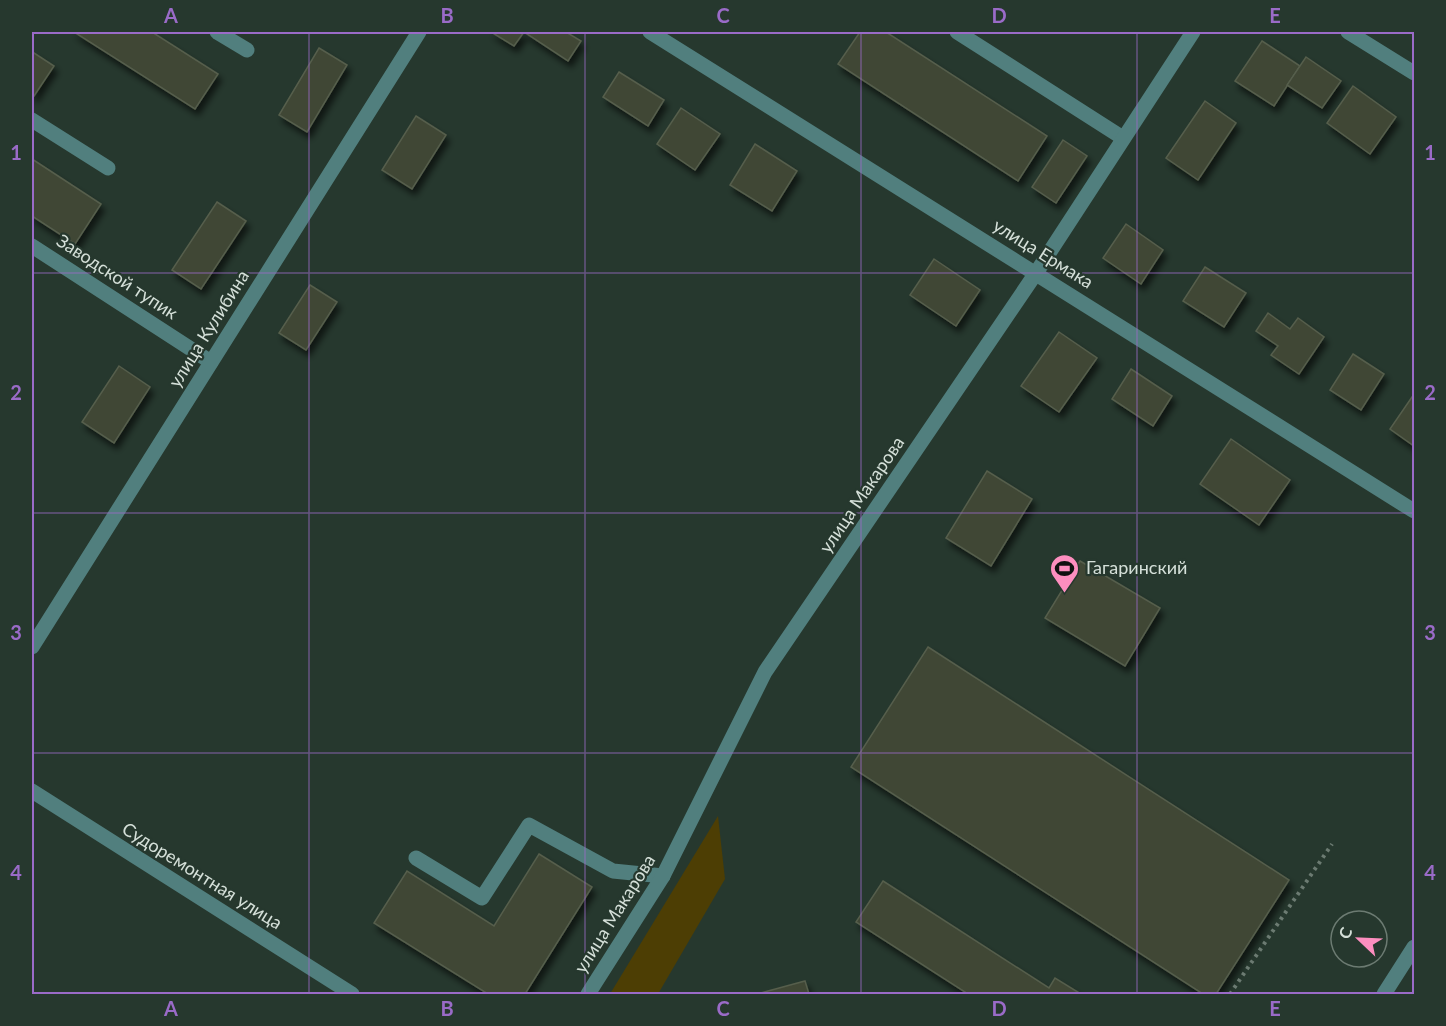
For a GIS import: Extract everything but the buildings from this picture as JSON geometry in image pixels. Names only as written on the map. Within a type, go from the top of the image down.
[{"type":"street","points":[[218,32],[247,50]]},
{"type":"street","name":"улица Кулибина","points":[[32,647],[419,32]]},
{"type":"street","name":"улица Ермака","points":[[650,32],[1414,511]]},
{"type":"street","points":[[957,32],[1124,138]]},
{"type":"street","name":"улица Макарова","points":[[588,994],[663,876],[765,672],[1036,273],[1192,32]]},
{"type":"street","points":[[1348,32],[1414,73]]},
{"type":"street","points":[[32,120],[108,168]]},
{"type":"street","name":"Заводской тупик","points":[[32,246],[211,362]]},
{"type":"street","name":"Судоремонтная улица","points":[[32,791],[352,994]]},
{"type":"street","points":[[416,858],[482,898],[529,825],[613,871],[663,876]]},
{"type":"street","points":[[1384,994],[1414,946]]},
{"type":"path","points":[[1230,994],[1332,844]]},
{"type":"shaded area","points":[[718,816],[725,879],[658,994],[610,994]]},
{"type":"place","name":"Гагаринский","points":[[1065,594]]}]
